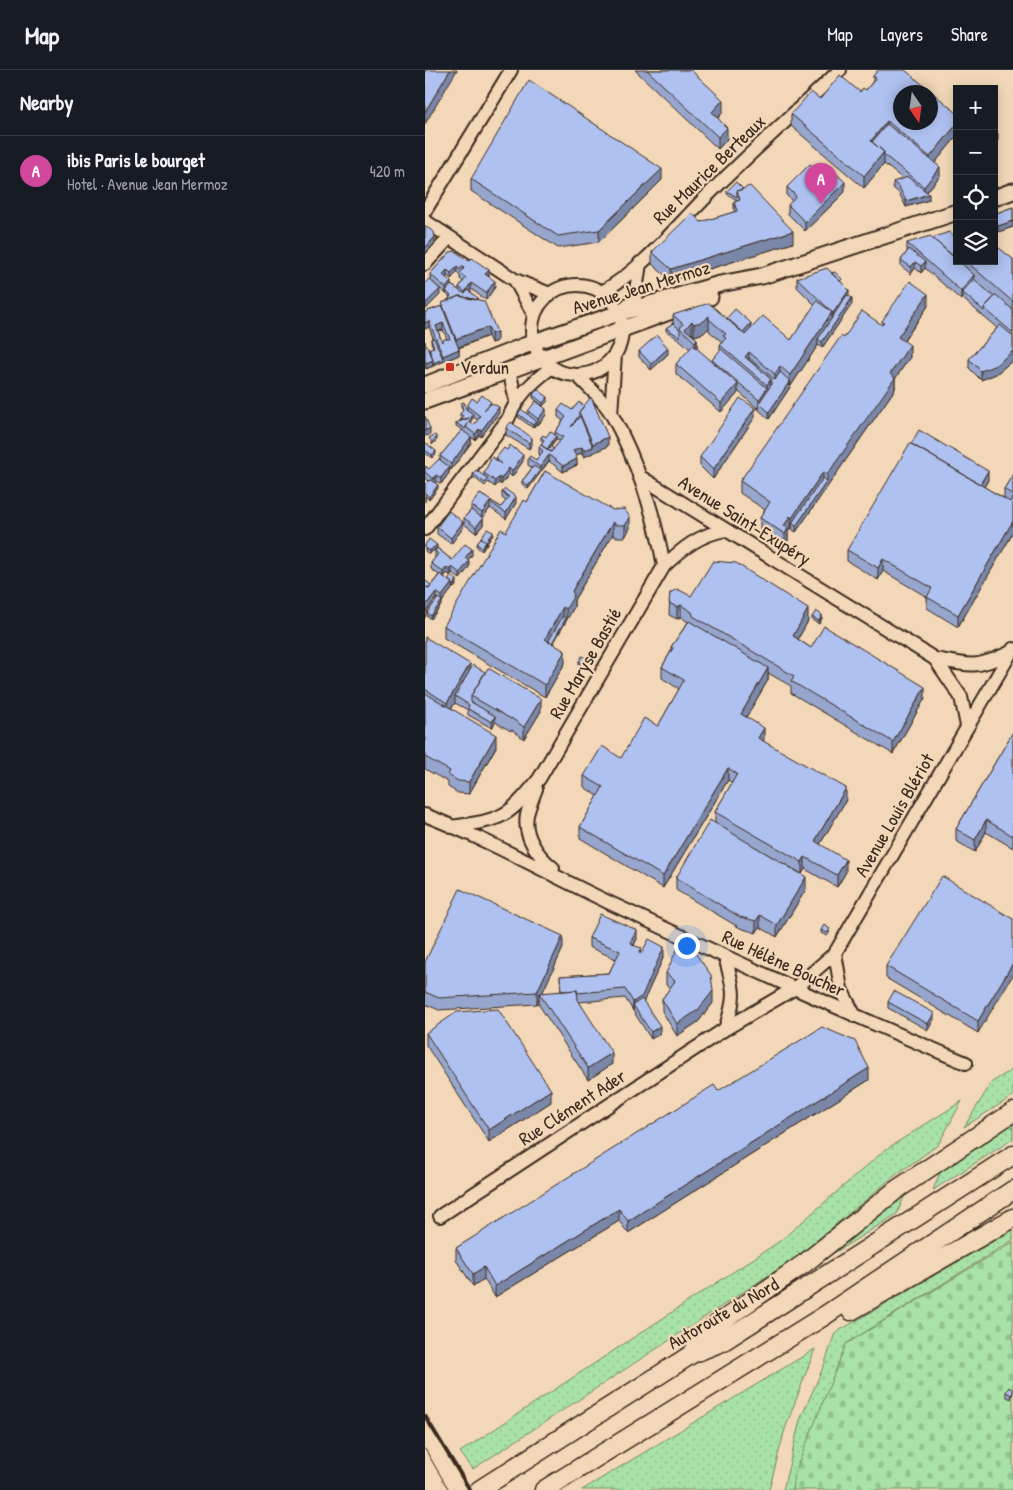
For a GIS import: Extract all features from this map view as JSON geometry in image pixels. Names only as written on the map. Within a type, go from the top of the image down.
[{"type":"highway","points":[[692,1354],[706,1332],[805,1263],[896,1190],[1013,1112]]},
{"type":"highway","name":"Autoroute du Nord","points":[[486,1486],[692,1354],[722,1342],[1013,1155]]},
{"type":"highway","points":[[544,1490],[824,1316],[1013,1190]]},
{"type":"highway","points":[[824,1316],[845,1314],[1013,1218]]},
{"type":"main road","points":[[998,197],[1013,191]]},
{"type":"main road","name":"Avenue Jean Mermoz","points":[[425,401],[509,370],[547,362],[622,329],[723,293],[762,276],[953,213]]},
{"type":"main road","name":"Avenue Jean Mermoz","points":[[425,385],[534,342],[619,313],[720,284],[762,276]]},
{"type":"street","points":[[425,212],[511,70]]},
{"type":"street","name":"Rue Maurice Berteaux","points":[[602,292],[613,286],[640,263],[748,157],[841,70]]},
{"type":"street","points":[[425,221],[515,280],[550,294]]},
{"type":"street","points":[[425,264],[449,238]]},
{"type":"street","points":[[619,313],[635,298],[640,263]]},
{"type":"street","points":[[515,280],[534,315]]},
{"type":"street","points":[[611,414],[615,354],[620,342],[622,329],[619,313],[612,301],[602,292],[589,286],[575,284],[562,287],[550,294],[541,303],[534,315],[532,329],[534,342],[547,362],[564,373],[591,372],[605,365],[615,354]]},
{"type":"street","points":[[425,529],[508,419],[516,401],[534,381],[547,362]]},
{"type":"street","points":[[509,370],[516,401]]},
{"type":"street","points":[[577,374],[611,414],[639,476],[658,533],[664,566]]},
{"type":"street","name":"Avenue Saint-Exupéry","points":[[639,476],[935,659],[973,666],[990,663],[1012,651]]},
{"type":"street","name":"Rue Maryse Bastié","points":[[452,827],[503,817],[518,806],[539,779],[664,566],[690,543],[709,533],[725,530]]},
{"type":"street","name":"Avenue Louis Blériot","points":[[795,988],[835,953],[1012,651]]},
{"type":"street","name":"Avenue Saint-Exupéry","points":[[935,659],[961,697],[967,726]]},
{"type":"street","name":"Rue Maryse Bastié","points":[[539,779],[527,816],[531,841],[539,857],[569,881]]},
{"type":"street","name":"Rue Hélène Boucher","points":[[425,815],[569,881],[593,895],[725,957],[855,1016],[966,1063]]},
{"type":"street","points":[[835,953],[841,989],[855,1016]]},
{"type":"street","points":[[725,957],[735,992],[732,1009],[725,1029]]},
{"type":"street","name":"Rue Clément Ader","points":[[440,1216],[725,1029],[795,988]]},
{"type":"green space","points":[[1013,1069],[1013,1096],[964,1127],[992,1082]]},
{"type":"green space","points":[[962,1101],[938,1145],[893,1177],[798,1256],[473,1469],[460,1452],[780,1241],[885,1150]]},
{"type":"green space","points":[[1013,1122],[1013,1139],[933,1190],[942,1168]]},
{"type":"green space","points":[[906,1192],[897,1214],[826,1258],[895,1200]]},
{"type":"green space","points":[[1013,1230],[1013,1240],[846,1344],[794,1490],[783,1490],[800,1420],[825,1363],[835,1333]]},
{"type":"green space","points":[[1013,1242],[1013,1490],[792,1490],[794,1475],[846,1344]]},
{"type":"green space","points":[[815,1349],[785,1429],[769,1490],[582,1490]]},
{"type":"building","points":[[425,70],[450,70],[425,112]]},
{"type":"building","points":[[647,70],[691,70],[723,100],[712,112],[727,128],[718,137]]},
{"type":"building","points":[[878,70],[905,70],[923,85],[893,85],[893,126],[887,121],[871,141],[884,152],[864,176],[791,114],[811,92],[820,99],[840,75],[860,92],[863,88],[866,90],[876,78],[873,76]]},
{"type":"building","points":[[529,80],[662,169],[599,230],[558,236],[471,179]]},
{"type":"building","points":[[938,97],[953,110],[953,129],[930,157],[898,130],[938,130]]},
{"type":"building","points":[[887,124],[940,167],[924,187],[884,155],[884,152],[872,142]]},
{"type":"building","points":[[753,127],[759,132],[755,137],[749,131]]},
{"type":"building","points":[[810,164],[819,173],[827,165],[845,182],[805,222],[788,205],[796,196],[787,187]]},
{"type":"building","points":[[908,177],[929,194],[906,201],[899,187],[893,182]]},
{"type":"building","points":[[736,182],[743,189],[737,191],[737,197],[727,191]]},
{"type":"building","points":[[750,186],[793,231],[671,269],[652,252],[692,213],[701,222],[737,211],[734,202],[740,200],[737,191]]},
{"type":"building","points":[[1013,207],[1013,221],[998,226],[998,213]]},
{"type":"building","points":[[425,226],[434,232],[435,237],[425,248]]},
{"type":"building","points":[[949,232],[953,236],[953,254],[952,255],[932,238]]},
{"type":"building","points":[[930,236],[953,256],[953,265],[963,265],[974,275],[961,291],[907,243]]},
{"type":"building","points":[[998,247],[1013,259],[1013,302],[971,265],[998,265]]},
{"type":"building","points":[[909,249],[925,262],[921,266],[915,262],[911,267],[901,260]]},
{"type":"building","points":[[455,251],[469,261],[472,258],[489,270],[485,274],[495,281],[486,293],[471,283],[465,292],[459,287],[466,278],[460,273],[464,268],[462,266],[460,270],[457,267],[451,273],[447,270],[443,275],[451,282],[446,288],[430,274],[450,252]]},
{"type":"building","points":[[827,268],[849,290],[833,313],[797,278]]},
{"type":"building","points":[[835,272],[842,279],[840,281],[831,273]]},
{"type":"building","points":[[429,279],[440,289],[426,303],[425,283]]},
{"type":"building","points":[[974,279],[994,297],[984,308],[984,311],[962,292]]},
{"type":"building","points":[[910,281],[928,294],[898,337],[910,345],[890,374],[895,378],[827,475],[823,472],[792,518],[790,516],[784,526],[788,528],[785,534],[760,518],[770,502],[740,481],[841,336],[844,338],[862,311],[882,325],[884,323],[882,321]]},
{"type":"building","points":[[451,285],[465,294],[468,290],[478,298],[476,300],[459,296],[447,301],[451,296],[446,291]]},
{"type":"building","points":[[847,295],[852,298],[822,342],[818,339]]},
{"type":"building","points":[[996,295],[1013,310],[1013,333],[984,308]]},
{"type":"building","points":[[459,296],[484,301],[497,332],[491,334],[488,327],[456,339],[442,303]]},
{"type":"building","points":[[817,301],[832,312],[790,375],[780,366],[775,374],[749,352],[745,357],[771,379],[767,385],[720,345],[726,338],[723,336],[726,334],[709,319],[709,316],[704,321],[694,324],[692,321],[685,329],[697,339],[695,342],[680,328],[683,324],[673,315],[709,303],[745,335],[763,316],[791,340]]},
{"type":"building","points":[[442,306],[459,349],[443,356],[429,321],[425,323],[425,312]],"holes":[[[443,323],[450,339],[444,339],[442,342],[436,326]]]},
{"type":"building","points":[[735,309],[751,323],[743,332],[727,318]]},
{"type":"building","points":[[673,323],[680,330],[680,337],[666,328]]},
{"type":"building","points":[[1000,325],[1013,336],[1013,351],[996,365],[981,371],[969,359]]},
{"type":"building","points":[[657,335],[668,348],[651,364],[639,351]]},
{"type":"building","points":[[434,338],[443,359],[433,363],[429,349],[434,347],[431,339]]},
{"type":"building","points":[[693,345],[738,384],[721,403],[676,364]]},
{"type":"building","points":[[428,346],[433,360],[426,363],[425,347]]},
{"type":"building","points":[[721,349],[767,388],[759,400],[712,360]]},
{"type":"building","points":[[749,358],[775,380],[780,372],[790,381],[769,412],[759,403],[771,385],[771,379]]},
{"type":"building","points":[[537,389],[548,397],[543,403],[533,395]]},
{"type":"building","points":[[482,395],[491,402],[484,410],[492,403],[499,407],[481,431],[479,429],[475,434],[466,427],[469,422],[474,425],[480,416],[467,406],[472,398],[477,401]]},
{"type":"building","points":[[591,397],[608,437],[593,444],[579,412]]},
{"type":"building","points":[[740,398],[755,408],[713,470],[700,457]]},
{"type":"building","points":[[536,401],[546,409],[538,419],[528,411]]},
{"type":"building","points":[[464,402],[466,409],[473,414],[465,429],[456,423],[469,418],[460,420],[463,416],[460,414],[463,410],[461,403]]},
{"type":"building","points":[[579,402],[584,406],[571,427],[580,416],[593,447],[584,450],[582,447],[573,450],[577,459],[563,466],[549,455],[540,467],[528,458],[530,456],[536,460],[543,451],[539,447],[541,445],[551,452],[563,437],[555,432],[566,417],[558,410],[563,404],[572,410]]},
{"type":"building","points":[[521,409],[536,421],[533,425],[518,414]]},
{"type":"building","points":[[425,416],[430,429],[425,430]]},
{"type":"building","points":[[511,422],[532,438],[529,443],[506,428]]},
{"type":"building","points":[[462,430],[471,437],[451,464],[440,456]]},
{"type":"building","points":[[919,430],[988,471],[980,484],[911,444]]},
{"type":"building","points":[[550,431],[556,436],[547,449],[541,445],[539,447],[544,440],[541,437],[543,435],[546,437]]},
{"type":"building","points":[[435,435],[437,437],[432,442],[429,438]]},
{"type":"building","points":[[426,443],[436,451],[432,455],[425,450]]},
{"type":"building","points":[[910,443],[1010,502],[1013,496],[1013,521],[958,615],[927,597],[932,588],[883,559],[878,568],[847,550]]},
{"type":"building","points":[[510,445],[523,455],[512,471],[509,468],[501,479],[499,477],[495,481],[484,473],[492,457],[501,464],[496,458],[504,448],[507,450]]},
{"type":"building","points":[[439,459],[449,467],[441,478],[436,475],[433,479],[425,472],[425,466],[429,469]]},
{"type":"building","points":[[534,466],[540,470],[528,486],[522,481]]},
{"type":"building","points":[[476,470],[488,479],[485,483],[473,474]]},
{"type":"building","points":[[545,471],[613,510],[624,509],[630,517],[625,525],[615,525],[613,522],[572,591],[574,595],[566,609],[563,607],[545,639],[565,651],[545,685],[444,626],[501,529],[506,532],[524,500],[527,502]]},
{"type":"building","points":[[1013,474],[1013,495],[1004,489]]},
{"type":"building","points":[[823,478],[827,481],[796,526],[792,523]]},
{"type":"building","points":[[431,480],[438,485],[429,497],[425,493],[425,484]]},
{"type":"building","points":[[505,489],[516,497],[506,513],[490,502],[482,513],[471,505],[480,494],[501,507],[509,497],[502,492]]},
{"type":"building","points":[[471,510],[483,518],[476,527],[464,518]]},
{"type":"building","points":[[449,511],[463,522],[451,538],[437,527]]},
{"type":"building","points":[[487,529],[493,532],[486,541],[481,537]]},
{"type":"building","points":[[481,538],[486,542],[482,548],[477,544]]},
{"type":"building","points":[[429,539],[437,545],[429,551],[425,548],[425,545]]},
{"type":"building","points":[[465,544],[472,549],[465,558],[469,561],[460,573],[452,567],[450,569],[447,567],[443,572],[431,563],[438,554],[435,551],[437,548],[452,560]]},
{"type":"building","points":[[713,561],[736,563],[808,609],[793,636],[811,648],[824,626],[925,687],[893,742],[791,681],[794,676],[693,616],[692,612],[681,605],[677,607],[669,603],[670,593],[677,589],[691,596]]},
{"type":"building","points":[[440,574],[452,583],[442,596],[436,592],[425,605],[425,589],[429,588]]},
{"type":"building","points":[[452,576],[457,580],[454,585],[448,580]]},
{"type":"building","points":[[425,582],[431,585],[425,589]]},
{"type":"building","points":[[438,598],[442,601],[431,616],[427,613]]},
{"type":"building","points":[[816,611],[822,615],[819,621],[812,617]]},
{"type":"building","points":[[563,616],[566,618],[552,643],[548,642]]},
{"type":"building","points":[[689,621],[768,668],[741,714],[764,728],[758,738],[846,788],[815,841],[846,860],[837,875],[805,857],[802,862],[715,812],[737,774],[728,768],[663,876],[580,827],[603,787],[584,776],[602,746],[621,758],[644,718],[658,726],[684,680],[662,667],[673,648],[671,647]]},
{"type":"building","points":[[425,637],[470,664],[447,703],[425,689]]},
{"type":"building","points":[[582,656],[588,659],[585,664],[579,661]]},
{"type":"building","points":[[473,665],[485,672],[471,696],[471,702],[495,716],[492,722],[468,709],[469,705],[455,696]]},
{"type":"building","points":[[488,668],[541,699],[524,727],[471,696]]},
{"type":"building","points":[[425,693],[496,735],[469,782],[458,781],[448,775],[450,771],[425,757]]},
{"type":"building","points":[[1013,732],[1013,836],[986,820],[975,840],[956,829]]},
{"type":"building","points":[[710,820],[806,877],[777,925],[760,915],[756,921],[740,917],[676,878]]},
{"type":"building","points":[[942,876],[1013,919],[1013,963],[978,1021],[886,966]]},
{"type":"building","points":[[460,889],[563,936],[537,992],[439,998],[425,992],[425,962]]},
{"type":"building","points":[[600,914],[637,930],[631,941],[632,945],[642,948],[639,953],[641,954],[649,939],[664,947],[642,996],[633,1002],[625,989],[577,993],[577,990],[561,991],[560,976],[609,973],[620,951],[589,938]]},
{"type":"building","points":[[824,925],[830,929],[827,933],[821,930]]},
{"type":"building","points":[[678,947],[696,954],[711,975],[713,991],[698,1010],[677,1024],[662,999],[675,981],[666,973]]},
{"type":"building","points":[[577,990],[578,1000],[612,1053],[588,1068],[539,993]]},
{"type":"building","points":[[894,991],[934,1013],[928,1024],[888,1002]]},
{"type":"building","points":[[642,999],[660,1026],[651,1032],[633,1005]]},
{"type":"building","points":[[498,1009],[551,1090],[489,1130],[426,1033],[457,1012]]},
{"type":"building","points":[[822,1027],[855,1041],[869,1068],[628,1221],[619,1209],[495,1286],[484,1267],[473,1274],[456,1248],[714,1085],[718,1091]]},
{"type":"building","points":[[1009,1387],[1013,1390],[1011,1395],[1006,1392]]},
{"type":"tram line","points":[[425,1449],[449,1490]]},
{"type":"railway","points":[[425,1416],[470,1490]]},
{"type":"place","name":"ibis Paris le bourget","points":[[821,204]]},
{"type":"place","name":"Verdun","points":[[450,367]]}]
